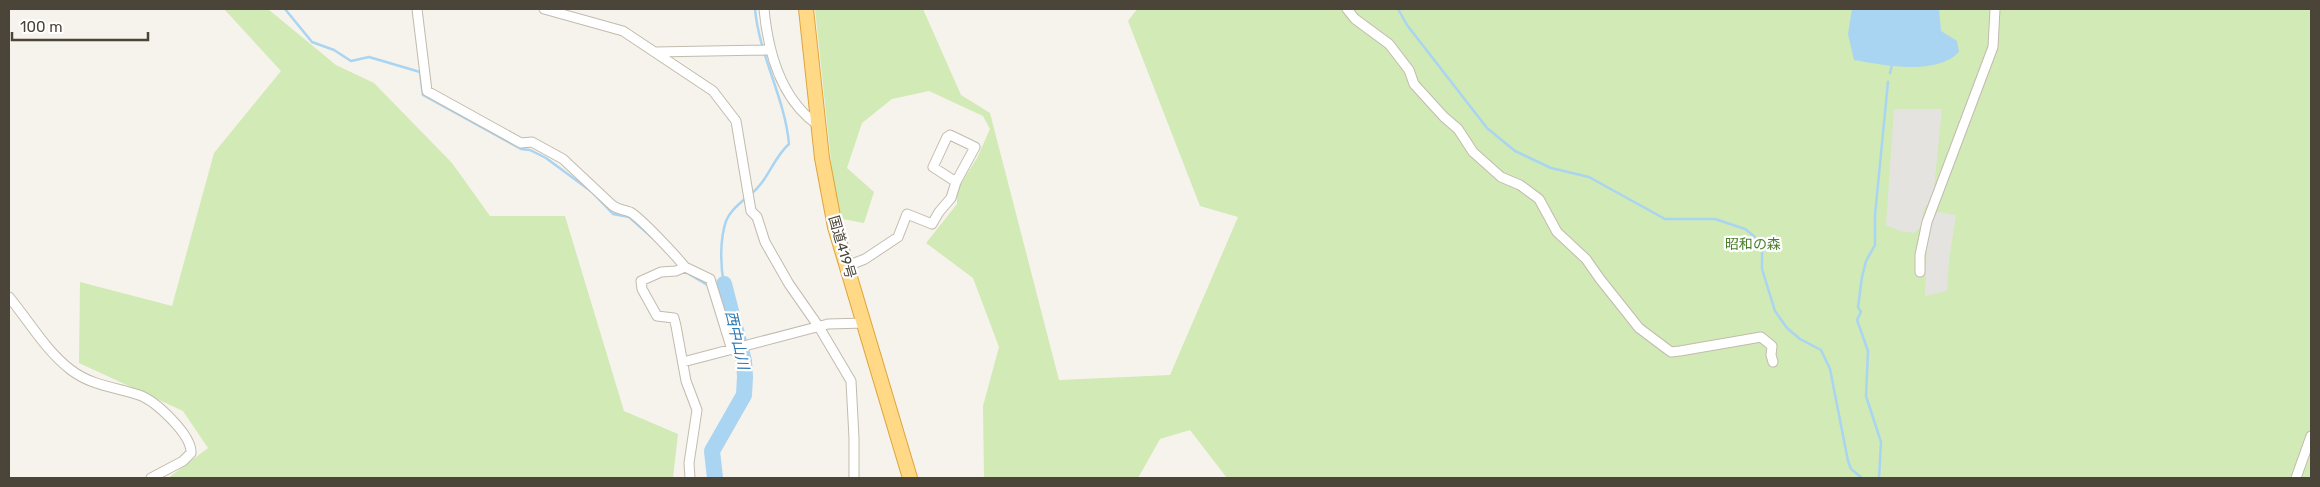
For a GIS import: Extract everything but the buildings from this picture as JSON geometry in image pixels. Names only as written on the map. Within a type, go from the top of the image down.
[{"type":"highway","name":"国道419号","points":[[806,9],[818,125],[835,227],[910,478]]},
{"type":"street","points":[[417,9],[427,91],[521,143],[532,142],[563,159],[617,209],[630,212],[685,267],[710,279],[733,350]]},
{"type":"street","points":[[544,9],[623,31],[713,91],[733,114],[738,131],[751,211],[757,217],[765,242],[789,284],[819,327],[853,387],[854,478]]},
{"type":"street","points":[[764,9],[769,50],[777,71],[808,119],[818,125]]},
{"type":"street","points":[[1347,9],[1355,19],[1389,44],[1409,70],[1414,84],[1444,117],[1458,129],[1473,152],[1501,177],[1520,186],[1539,199],[1557,232],[1576,246],[1639,328],[1672,352],[1762,337],[1772,346],[1771,355],[1773,362]]},
{"type":"street","points":[[1920,272],[1920,255],[1927,222],[1993,47],[1995,9]]},
{"type":"street","points":[[655,52],[769,50]]},
{"type":"street","points":[[847,266],[865,259],[898,237],[908,214],[932,224],[951,198],[956,182],[975,148],[950,135],[947,137],[933,168],[956,182]]},
{"type":"street","points":[[685,267],[676,271],[661,272],[641,282],[642,289],[657,316],[674,318],[686,381],[697,410],[689,463],[690,478]]},
{"type":"street","points":[[9,297],[51,350],[72,371],[91,382],[140,396],[165,414],[185,434],[190,441],[191,453],[183,461],[151,478]]},
{"type":"street","points":[[683,362],[828,324],[864,323]]},
{"type":"street","points":[[2296,478],[2311,436]]},
{"type":"green space","points":[[224,9],[268,9],[336,65],[374,83],[452,163],[490,216],[565,216],[624,411],[678,434],[673,478],[168,478],[208,448],[183,411],[79,363],[80,282],[172,306],[214,153],[281,71]]},
{"type":"green space","name":"昭和の森","points":[[815,9],[923,9],[961,95],[990,113],[1059,380],[1170,375],[1238,217],[1200,206],[1128,21],[1137,9],[2311,9],[2311,478],[1227,478],[1190,430],[1160,439],[1138,478],[984,478],[983,406],[999,347],[973,278],[926,243],[957,204],[957,190],[977,158],[990,129],[983,116],[929,91],[892,99],[862,123],[847,168],[874,192],[864,223],[837,218]]},
{"type":"shaded area","points":[[1894,109],[1942,109],[1933,198],[1924,208],[1921,226],[1914,233],[1900,231],[1886,225]]},
{"type":"shaded area","points":[[1938,212],[1956,215],[1949,260],[1947,291],[1925,296],[1927,243],[1932,219]]},
{"type":"water","points":[[1852,9],[1939,9],[1941,31],[1957,41],[1959,52],[1937,64],[1923,66],[1894,66],[1854,60],[1848,34]]},
{"type":"waterway","points":[[285,9],[312,42],[334,50],[351,61],[369,57],[420,72],[423,95],[521,149],[530,150],[546,158],[592,192],[613,214],[629,217],[655,240]]},
{"type":"waterway","points":[[751,194],[762,183],[783,150],[789,144],[783,110],[761,43],[755,9]]},
{"type":"waterway","points":[[1398,9],[1407,25],[1487,128],[1515,151],[1551,168],[1589,177],[1665,219],[1715,219],[1745,229],[1755,237],[1762,247],[1762,269],[1775,311],[1787,328],[1800,339],[1821,350],[1830,369],[1848,461],[1851,469],[1862,478]]},
{"type":"waterway","points":[[1890,73],[1892,65]]},
{"type":"waterway","points":[[1879,478],[1881,442],[1866,396],[1868,351],[1857,320],[1861,312],[1858,307],[1862,277],[1866,261],[1875,245],[1875,215],[1888,82]]},
{"type":"waterway","points":[[715,285],[724,284],[721,252],[726,221],[732,211],[747,197]]},
{"type":"waterway","points":[[684,271],[709,286]]},
{"type":"waterway","name":"西中山川","points":[[715,478],[712,451],[744,395],[745,377],[744,361],[724,284]]}]
